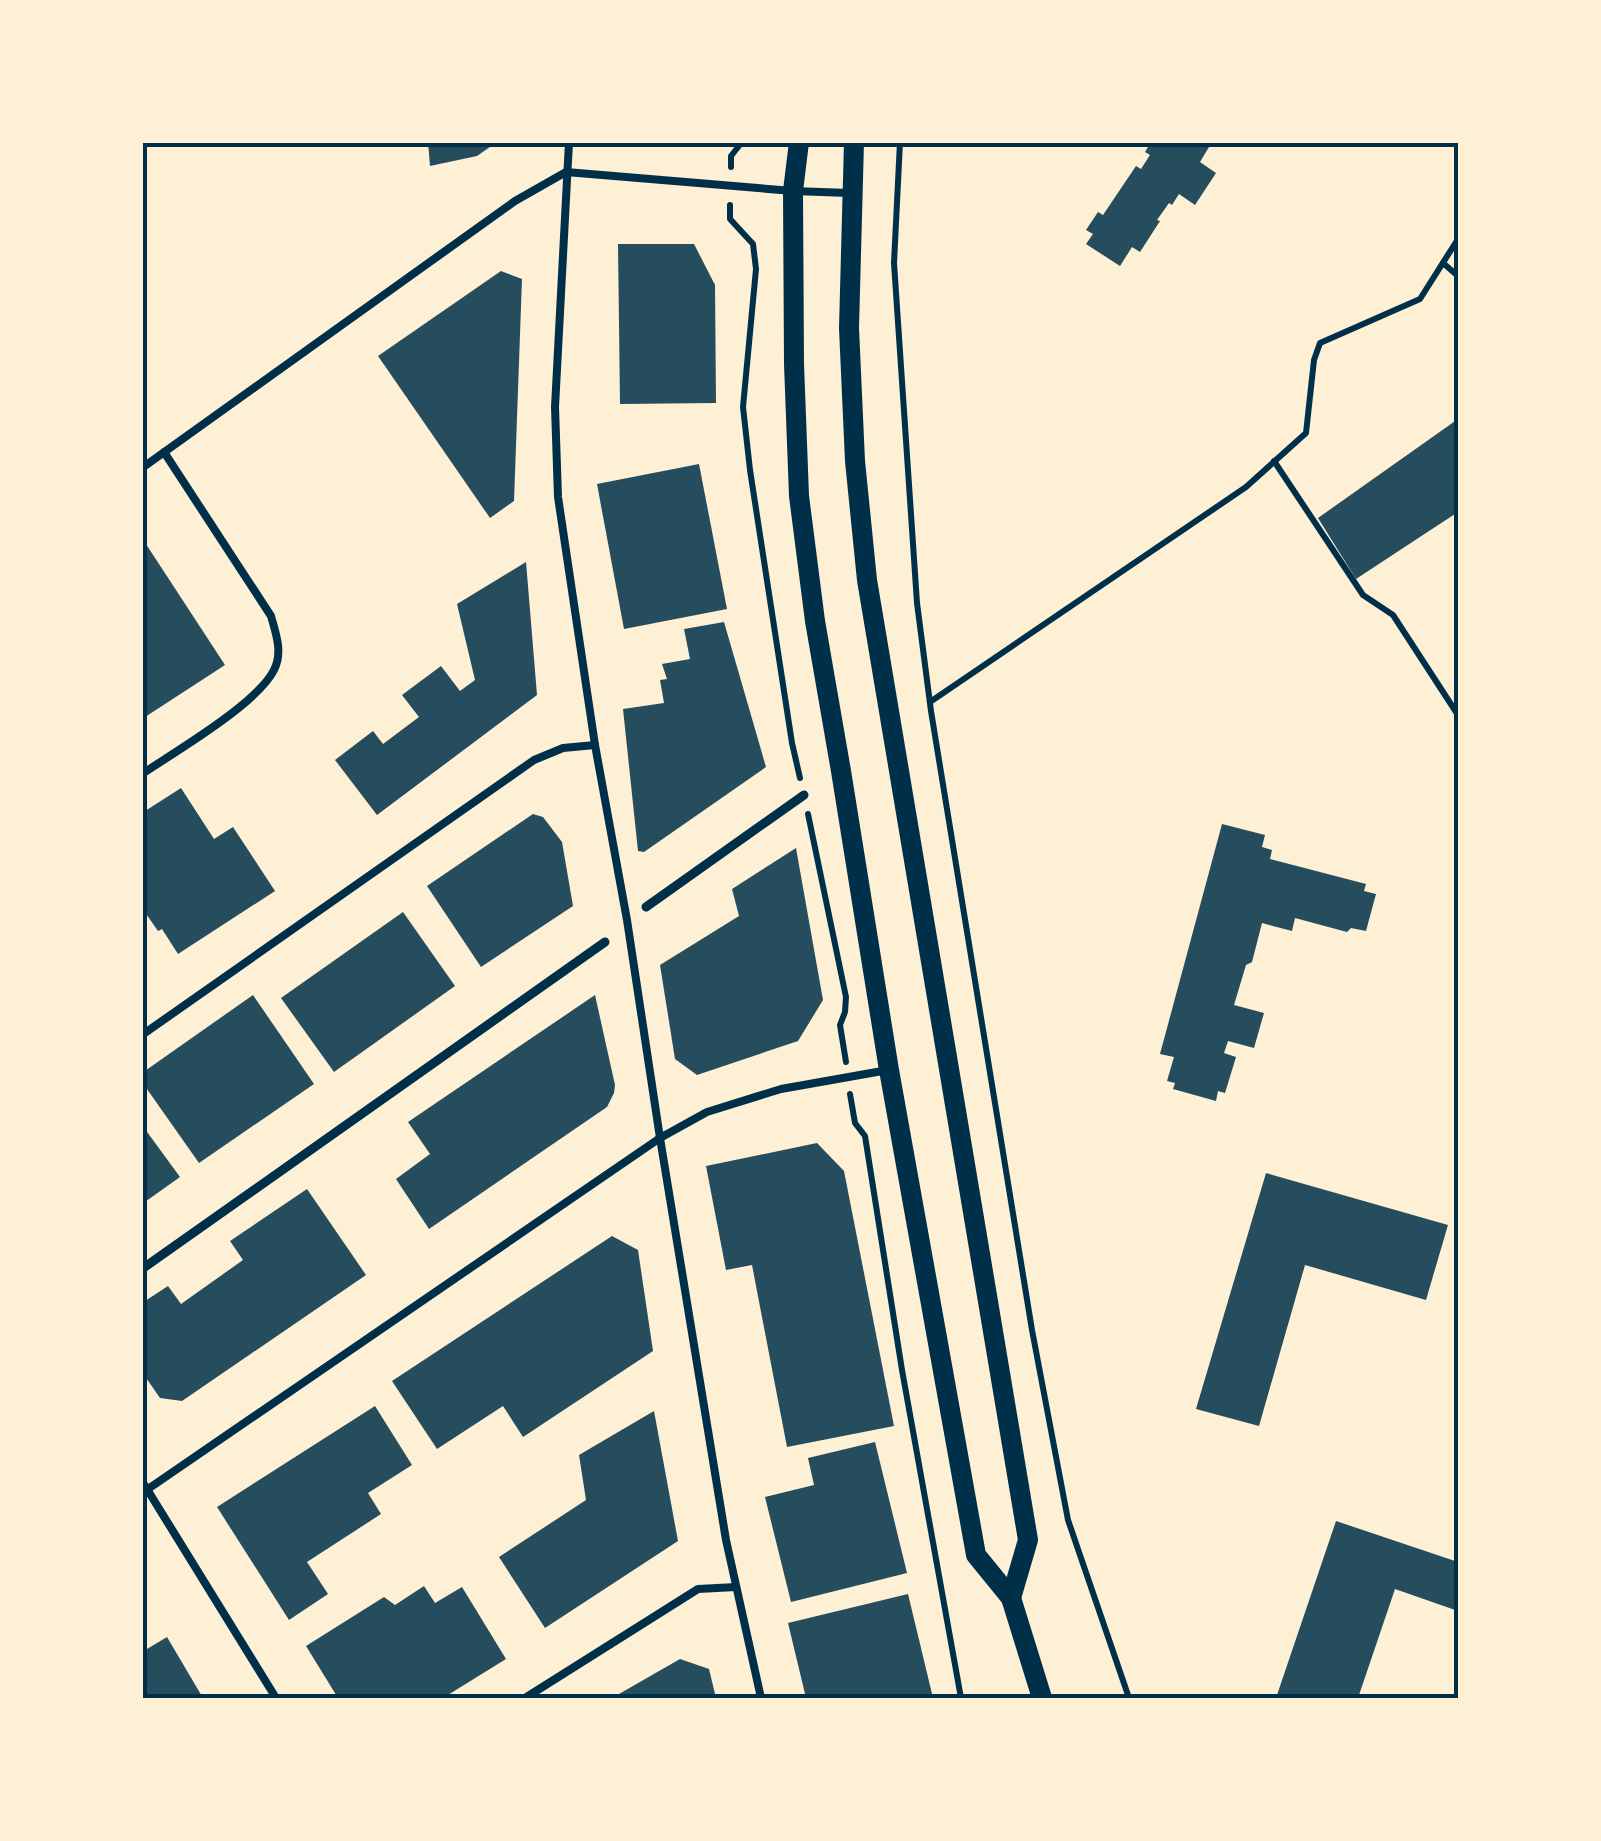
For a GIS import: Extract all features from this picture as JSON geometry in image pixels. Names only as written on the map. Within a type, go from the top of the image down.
[{"type":"main road","points":[[799,142],[793,190],[794,364],[800,496],[815,622],[889,1070],[976,1555],[1011,1598],[1042,1698]]},
{"type":"main road","points":[[854,142],[849,328],[867,580],[1028,1540],[1011,1598]]},
{"type":"street","points":[[646,906],[804,796]]},
{"type":"street","points":[[142,1269],[606,942]]},
{"type":"lane","points":[[569,142],[555,407],[558,497],[726,1540],[761,1698]]},
{"type":"lane","points":[[142,468],[514,201],[566,172],[852,193]]},
{"type":"lane","points":[[142,774],[261,688],[276,668],[279,644],[271,616],[164,452]]},
{"type":"lane","points":[[142,1034],[534,760],[562,748],[596,745]]},
{"type":"lane","points":[[276,1698],[145,1485],[660,1138],[707,1112],[781,1090],[889,1070]]},
{"type":"lane","points":[[526,1698],[698,1589],[736,1587]]},
{"type":"path","points":[[731,156],[742,142]]},
{"type":"path","points":[[900,142],[894,263],[918,603],[930,702],[1032,1330],[1068,1520],[1130,1698]]},
{"type":"path","points":[[730,219],[752,244],[756,270],[743,407],[750,470],[792,743],[846,997],[840,1025]]},
{"type":"path","points":[[930,702],[1246,487],[1306,433],[1314,360],[1320,343],[1420,300],[1458,239]]},
{"type":"path","points":[[1443,264],[1458,276]]},
{"type":"path","points":[[1274,461],[1363,595],[1393,614],[1458,715]]},
{"type":"path","points":[[855,1123],[865,1136],[961,1698]]},
{"type":"building","points":[[428,142],[497,142],[477,156],[430,166]]},
{"type":"building","points":[[1151,142],[1212,142],[1200,162],[1216,173],[1195,205],[1179,194],[1172,205],[1169,203],[1140,252],[1132,247],[1120,266],[1086,244],[1093,234],[1086,230],[1098,212],[1103,215],[1136,166],[1141,169],[1150,155],[1145,152]]},
{"type":"building","points":[[618,244],[694,244],[715,285],[716,403],[620,404]]},
{"type":"building","points":[[501,271],[522,279],[514,501],[490,518],[378,356]]},
{"type":"building","points":[[1458,419],[1458,512],[1356,579],[1318,518]]},
{"type":"building","points":[[699,464],[727,609],[624,629],[597,484]]},
{"type":"building","points":[[142,538],[225,665],[142,719]]},
{"type":"building","points":[[526,562],[537,695],[377,815],[335,760],[373,731],[383,744],[419,717],[402,695],[441,666],[460,691],[475,680],[457,604]]},
{"type":"building","points":[[724,622],[766,767],[644,852],[638,851],[623,709],[664,703],[660,680],[667,679],[662,664],[690,659],[684,629]]},
{"type":"building","points":[[181,788],[214,839],[233,827],[275,891],[178,954],[142,908],[142,813]]},
{"type":"building","points":[[533,814],[543,817],[562,842],[573,906],[481,967],[427,886]]},
{"type":"building","points":[[1222,824],[1265,835],[1262,847],[1272,850],[1270,859],[1366,884],[1364,891],[1376,894],[1366,931],[1351,928],[1347,932],[1295,918],[1292,931],[1262,923],[1252,962],[1246,965],[1234,1005],[1264,1013],[1254,1048],[1228,1041],[1224,1053],[1236,1057],[1225,1093],[1218,1091],[1216,1101],[1173,1089],[1175,1083],[1167,1081],[1174,1057],[1160,1054]]},
{"type":"building","points":[[796,848],[823,1000],[798,1041],[697,1075],[675,1059],[660,965],[739,916],[732,889]]},
{"type":"building","points":[[403,912],[455,986],[334,1072],[281,998]]},
{"type":"building","points":[[253,995],[314,1084],[199,1163],[142,1082],[142,1073]]},
{"type":"building","points":[[595,995],[615,1085],[607,1107],[429,1229],[396,1179],[430,1154],[408,1122]]},
{"type":"building","points":[[142,1125],[180,1177],[142,1204]]},
{"type":"building","points":[[817,1143],[844,1171],[894,1426],[787,1447],[752,1265],[726,1270],[706,1166]]},
{"type":"building","points":[[1266,1173],[1448,1225],[1426,1300],[1305,1265],[1259,1426],[1196,1409]]},
{"type":"building","points":[[307,1189],[366,1275],[182,1401],[160,1398],[142,1372],[142,1303],[168,1286],[181,1304],[243,1260],[230,1241]]},
{"type":"building","points":[[612,1236],[638,1250],[653,1351],[523,1437],[503,1406],[437,1449],[392,1381]]},
{"type":"building","points":[[375,1406],[412,1465],[368,1493],[381,1514],[307,1562],[328,1594],[289,1620],[217,1507]]},
{"type":"building","points":[[654,1411],[678,1541],[545,1628],[499,1557],[586,1500],[579,1455]]},
{"type":"building","points":[[875,1442],[907,1573],[791,1602],[765,1497],[814,1485],[808,1458]]},
{"type":"building","points":[[1336,1521],[1458,1562],[1458,1611],[1395,1589],[1358,1698],[1276,1698]]},
{"type":"building","points":[[424,1586],[435,1603],[462,1587],[506,1659],[443,1698],[338,1698],[306,1646],[384,1597],[395,1605]]},
{"type":"building","points":[[908,1594],[933,1698],[806,1698],[788,1623]]},
{"type":"building","points":[[167,1637],[203,1698],[142,1698],[142,1652]]},
{"type":"building","points":[[680,1659],[709,1669],[716,1698],[612,1698]]}]
